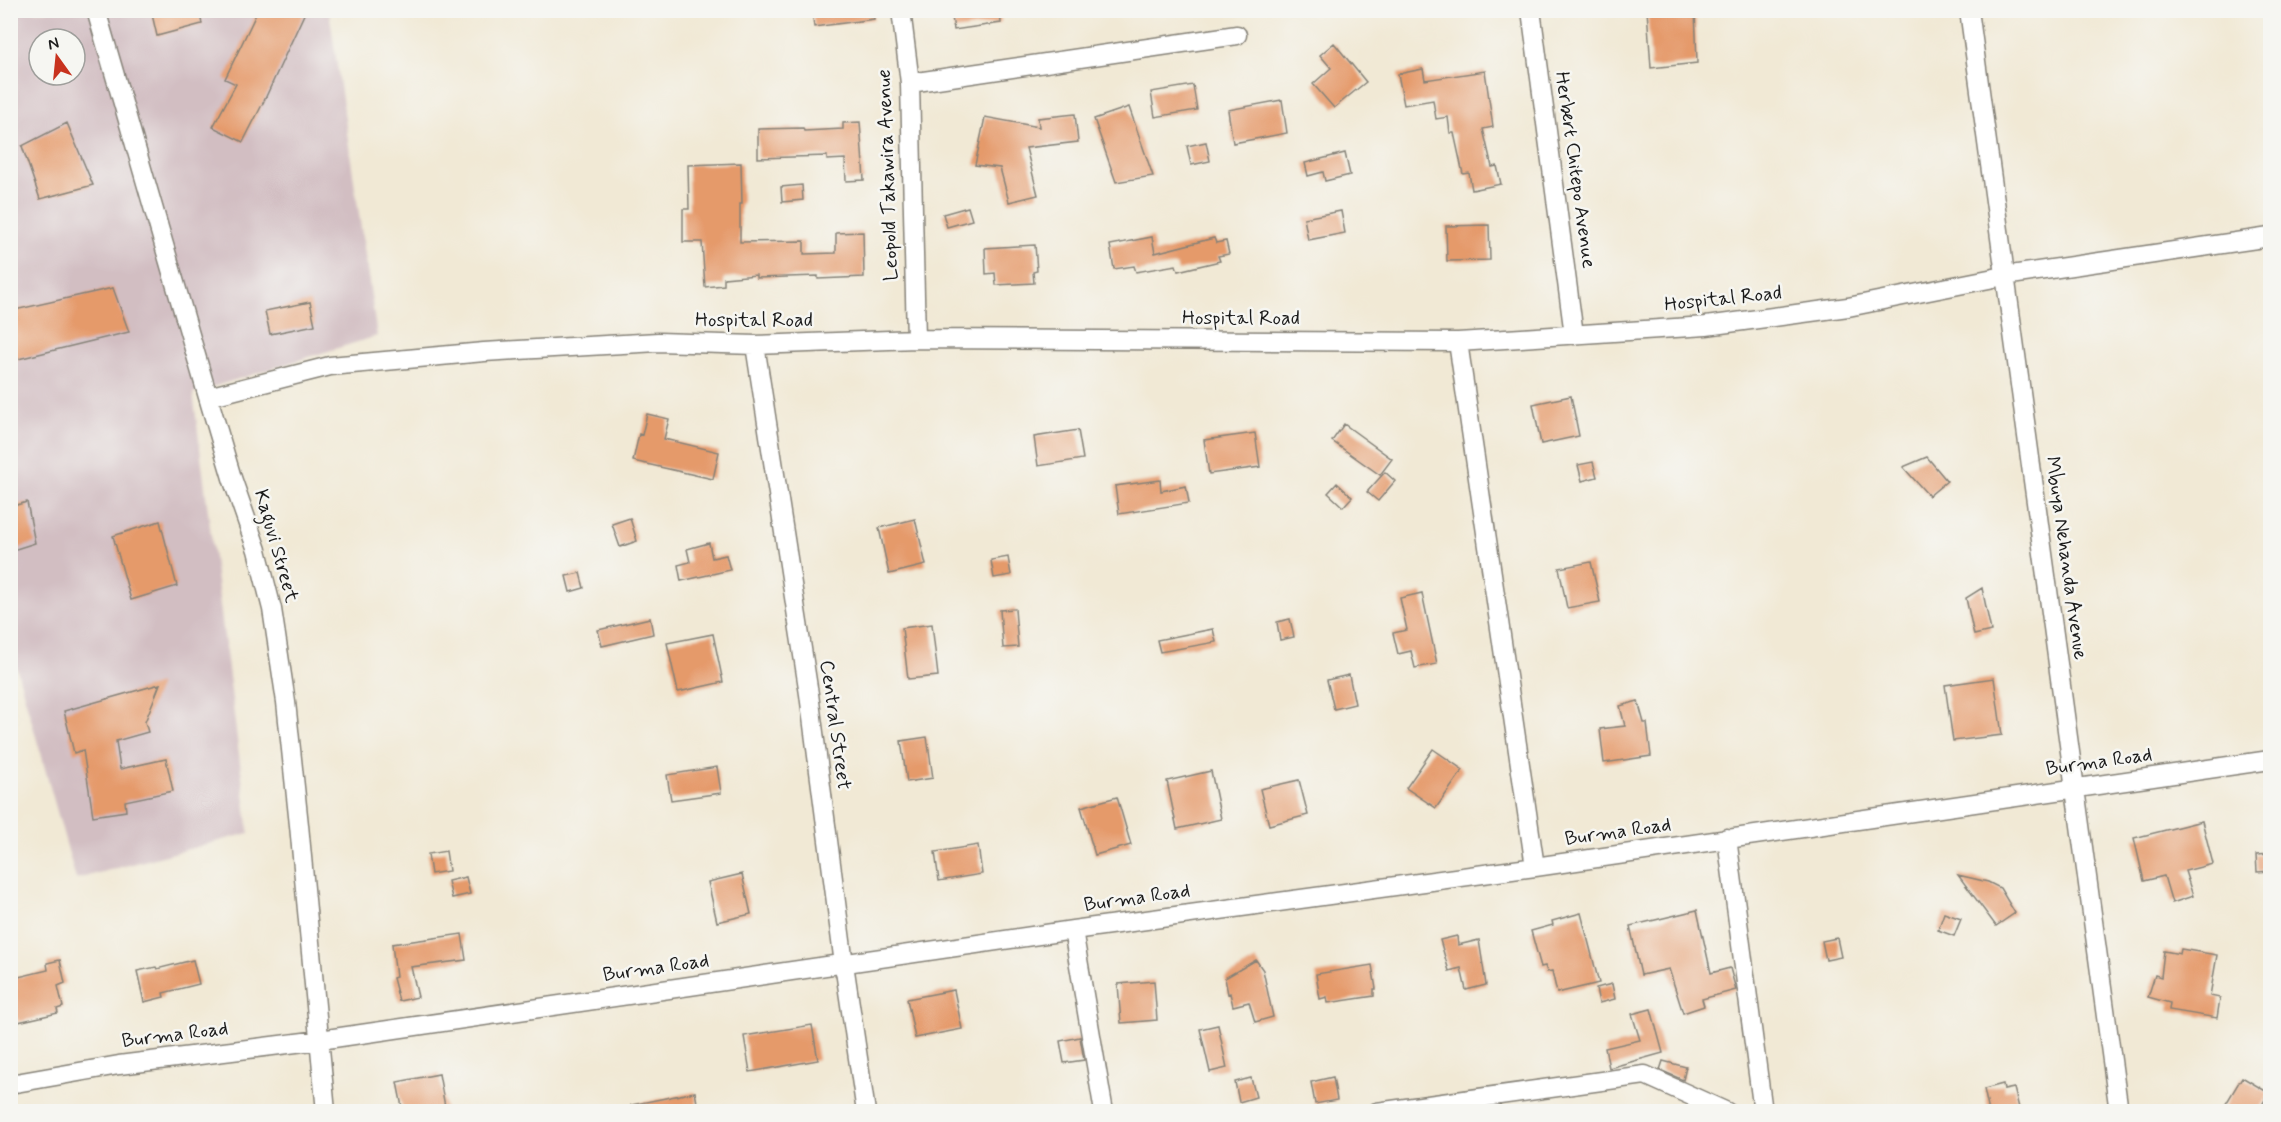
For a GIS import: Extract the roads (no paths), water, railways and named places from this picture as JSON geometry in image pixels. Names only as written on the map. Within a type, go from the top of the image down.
[{"type":"street","name":"Kaguvi Street","points":[[96,10],[208,398],[257,550],[272,609],[286,702],[326,1112]]},
{"type":"street","name":"Leopold Takawira Avenue","points":[[901,10],[909,83],[916,339]]},
{"type":"street","name":"Herbert Chitepo Avenue","points":[[1531,10],[1574,335]]},
{"type":"street","name":"Mbuya Nehanda Avenue","points":[[1969,10],[2119,1112]]},
{"type":"street","points":[[909,83],[1237,35]]},
{"type":"street","name":"Hospital Road","points":[[208,398],[330,366],[484,352],[658,342],[755,345],[916,339],[1458,342],[1706,326],[1848,307],[2004,276],[2271,237]]},
{"type":"street","points":[[1458,342],[1535,867]]},
{"type":"street","name":"Central Street","points":[[755,345],[809,694],[844,964],[866,1112]]},
{"type":"street","name":"Burma Road","points":[[10,1084],[119,1065],[320,1040],[1072,930],[1535,867],[2271,760]]},
{"type":"street","points":[[1728,838],[1757,1110]]},
{"type":"street","points":[[1072,930],[1104,1112]]},
{"type":"street","points":[[1377,1112],[1645,1075],[1727,1112]]}]
